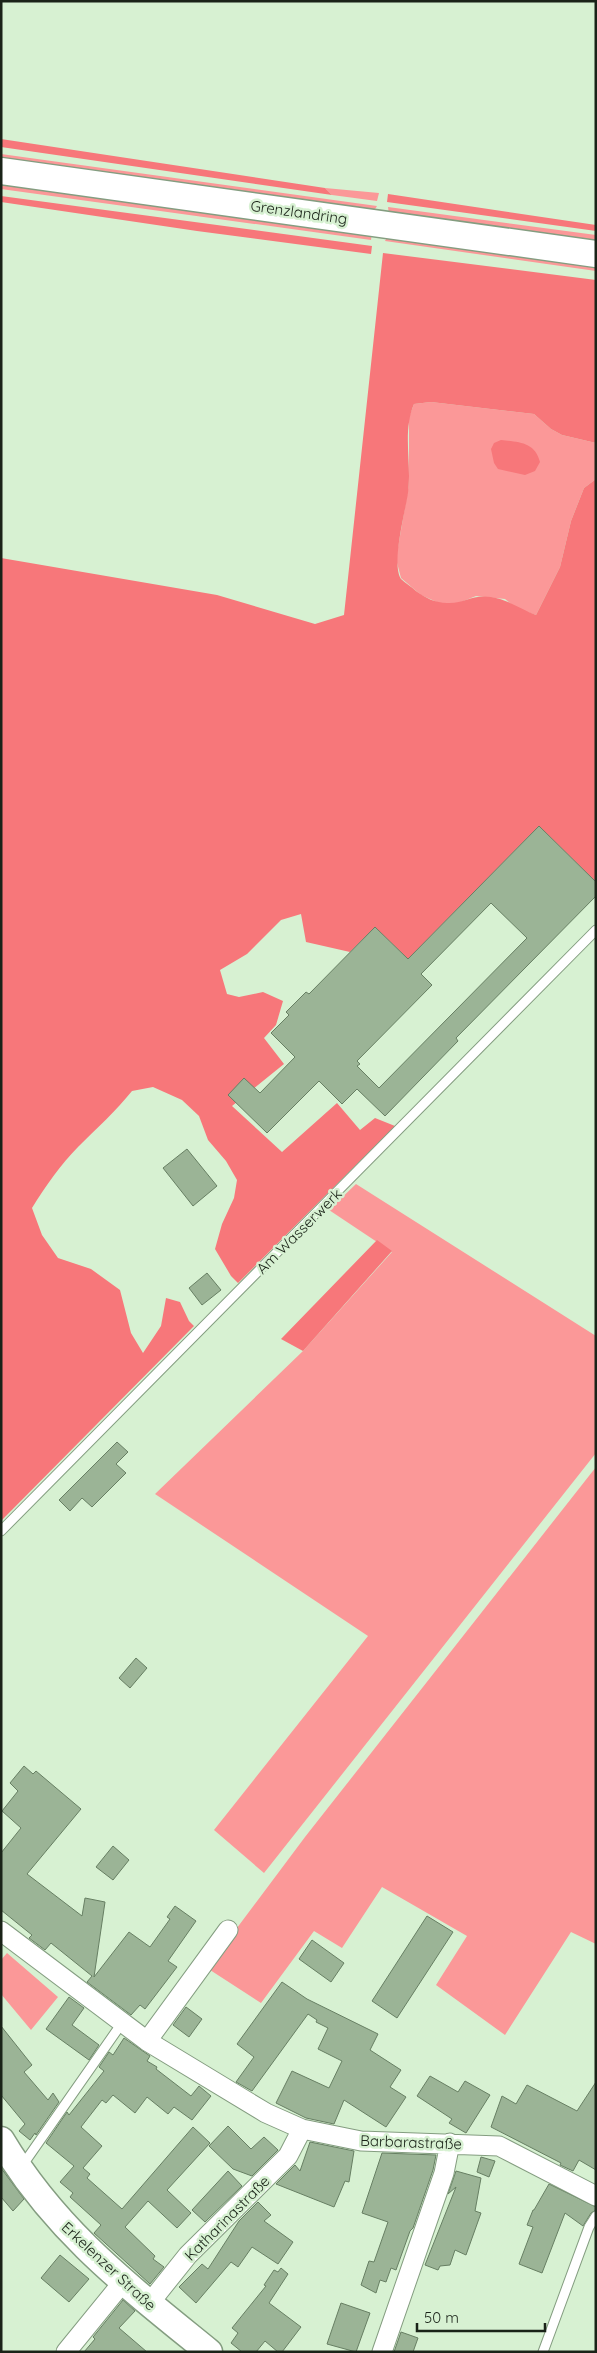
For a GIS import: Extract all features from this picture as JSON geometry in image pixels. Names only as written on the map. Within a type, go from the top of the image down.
[{"type":"main road","name":"Grenzlandring","points":[[1,171],[596,254]]},
{"type":"main road","name":"Erkelenzer Straße","points":[[1,2140],[19,2170],[38,2196],[69,2230],[148,2304],[209,2352]]},
{"type":"street","points":[[147,2041],[228,1930]]},
{"type":"street","name":"Barbarastraße","points":[[1,1931],[147,2041],[266,2113],[302,2129],[361,2141],[499,2146],[596,2196]]},
{"type":"street","name":"Katharinastraße","points":[[148,2304],[188,2254],[288,2156],[302,2129]]},
{"type":"street","points":[[382,2352],[444,2174],[450,2143]]},
{"type":"street","points":[[66,2352],[123,2282]]},
{"type":"lane","name":"Am Wasserwerk","points":[[1,1531],[596,930]]},
{"type":"lane","points":[[19,2170],[122,2023]]},
{"type":"lane","points":[[543,2352],[589,2227],[596,2216]]},
{"type":"shaded area","points":[[1,139],[325,188],[332,195],[1,147]]},
{"type":"shaded area","points":[[1,154],[377,206],[372,214],[1,162]]},
{"type":"shaded area","points":[[1,182],[372,232],[371,240],[1,189]]},
{"type":"shaded area","points":[[325,188],[379,193],[377,201],[332,195]]},
{"type":"shaded area","points":[[388,194],[596,225],[596,231],[387,202]]},
{"type":"shaded area","points":[[1,196],[372,246],[371,254],[1,202]]},
{"type":"shaded area","points":[[388,207],[596,235],[596,244],[389,215]]},
{"type":"shaded area","points":[[388,235],[596,264],[596,271],[385,241]]},
{"type":"shaded area","points":[[383,253],[596,280],[596,443],[562,435],[551,429],[534,414],[431,402],[414,404],[410,415],[408,437],[408,493],[397,562],[401,579],[419,594],[431,600],[453,603],[484,596],[491,597],[508,602],[536,615],[560,567],[571,521],[584,488],[596,479],[596,882],[539,826],[408,959],[375,927],[350,952],[306,942],[301,914],[281,920],[247,954],[220,970],[227,994],[239,997],[263,992],[283,1001],[276,1025],[264,1038],[284,1064],[232,1106],[282,1152],[337,1103],[360,1130],[375,1118],[395,1126],[238,1283],[231,1276],[215,1249],[222,1224],[234,1198],[237,1180],[226,1161],[208,1140],[199,1116],[182,1100],[153,1087],[132,1091],[65,1161],[32,1208],[42,1235],[58,1258],[91,1269],[120,1290],[131,1333],[143,1353],[161,1326],[166,1298],[180,1302],[189,1321],[194,1326],[1,1521],[1,558],[217,595],[315,624],[344,615]]},
{"type":"shaded area","points":[[431,402],[534,414],[551,429],[562,435],[596,443],[596,479],[584,488],[571,521],[560,567],[536,615],[516,608],[505,599],[476,596],[456,604],[439,603],[421,595],[401,578],[396,559],[409,484],[409,417],[414,404]]},
{"type":"shaded area","points":[[501,440],[525,444],[534,450],[540,462],[535,471],[525,475],[498,469],[494,463],[491,449],[494,443]]},
{"type":"shaded area","points":[[356,1184],[596,1336],[596,1453],[264,1873],[214,1830],[368,1636],[155,1494],[303,1351],[392,1252],[329,1210]]},
{"type":"shaded area","points":[[377,1240],[392,1251],[303,1351],[281,1339]]},
{"type":"shaded area","points":[[596,1467],[596,1944],[571,1932],[505,2035],[436,1985],[467,1936],[382,1887],[342,1948],[314,1931],[261,2003],[207,1968],[305,1837]]},
{"type":"shaded area","points":[[7,1953],[58,1997],[31,2030],[1,1994],[1,1960]]},
{"type":"building","points":[[539,826],[596,882],[596,896],[456,1038],[458,1041],[385,1116],[357,1089],[342,1104],[319,1081],[267,1133],[228,1095],[244,1078],[260,1093],[295,1057],[271,1033],[289,1015],[286,1012],[306,992],[309,994],[375,927],[408,959]],"holes":[[[491,903],[527,938],[379,1088],[357,1066],[360,1064],[357,1061],[432,985],[421,974]]]},
{"type":"building","points":[[187,1149],[217,1186],[193,1206],[163,1168]]},
{"type":"building","points":[[207,1273],[221,1290],[202,1305],[189,1288]]},
{"type":"building","points":[[117,1442],[128,1452],[116,1464],[126,1473],[92,1507],[82,1498],[70,1511],[59,1500]]},
{"type":"building","points":[[136,1658],[147,1668],[130,1688],[119,1678]]},
{"type":"building","points":[[24,1766],[33,1774],[36,1771],[81,1809],[27,1874],[82,1916],[85,1898],[105,1902],[94,1977],[129,1932],[150,1947],[170,1919],[167,1917],[175,1906],[196,1921],[168,1961],[177,1967],[145,2009],[140,2005],[131,2015],[87,1982],[92,1976],[51,1943],[45,1950],[29,1938],[32,1935],[1,1910],[1,1853],[21,1828],[2,1811],[18,1791],[10,1783]]},
{"type":"building","points":[[113,1846],[129,1860],[113,1880],[96,1867]]},
{"type":"building","points":[[427,1916],[453,1932],[397,2018],[372,2001]]},
{"type":"building","points":[[312,1940],[344,1963],[331,1982],[299,1959]]},
{"type":"building","points":[[282,1982],[307,1999],[378,2034],[370,2050],[401,2070],[390,2087],[406,2097],[386,2127],[344,2100],[334,2124],[306,2118],[276,2103],[292,2071],[329,2088],[342,2061],[318,2049],[328,2028],[316,2022],[317,2020],[308,2014],[252,2091],[236,2082],[254,2057],[237,2044]]},
{"type":"building","points":[[69,1997],[84,2008],[72,2025],[99,2045],[89,2060],[46,2029]]},
{"type":"building","points":[[186,2007],[202,2019],[189,2037],[173,2025]]},
{"type":"building","points":[[1,2026],[32,2065],[24,2072],[48,2100],[53,2093],[59,2102],[36,2135],[35,2133],[30,2140],[19,2131],[25,2124],[1,2095]]},
{"type":"building","points":[[124,2038],[150,2056],[147,2061],[157,2067],[156,2069],[191,2096],[199,2086],[211,2096],[192,2120],[174,2107],[168,2114],[147,2097],[135,2113],[113,2095],[106,2103],[102,2100],[81,2127],[102,2146],[83,2168],[90,2174],[87,2178],[122,2209],[193,2127],[210,2143],[167,2190],[191,2213],[177,2228],[148,2201],[125,2227],[155,2256],[153,2259],[164,2267],[150,2284],[94,2233],[101,2225],[70,2197],[73,2193],[60,2182],[74,2166],[46,2143],[67,2112],[69,2115],[104,2071],[99,2067],[109,2052],[113,2055]]},
{"type":"building","points":[[430,2076],[458,2092],[465,2081],[490,2095],[466,2133],[449,2123],[452,2119],[417,2096]]},
{"type":"building","points":[[596,2082],[596,2170],[579,2160],[573,2171],[491,2127],[502,2096],[516,2104],[527,2085],[577,2111]]},
{"type":"building","points":[[228,2126],[251,2149],[264,2137],[278,2150],[252,2176],[233,2169],[209,2146]]},
{"type":"building","points":[[310,2142],[354,2151],[349,2182],[345,2181],[334,2207],[276,2184],[295,2165],[300,2171]]},
{"type":"building","points":[[382,2153],[436,2155],[433,2170],[413,2228],[410,2231],[396,2270],[391,2268],[386,2282],[380,2280],[376,2293],[361,2285],[369,2261],[374,2262],[388,2222],[362,2213]]},
{"type":"building","points":[[481,2157],[495,2161],[489,2177],[477,2172]]},
{"type":"building","points":[[1,2168],[24,2199],[13,2211],[1,2197]]},
{"type":"building","points":[[228,2171],[242,2186],[205,2222],[192,2210]]},
{"type":"building","points":[[456,2171],[481,2178],[475,2211],[481,2213],[466,2255],[455,2250],[450,2265],[440,2266],[438,2270],[425,2265],[456,2187],[448,2194]]},
{"type":"building","points":[[549,2184],[596,2207],[596,2210],[591,2213],[583,2226],[565,2213],[542,2273],[519,2264],[533,2227],[527,2225],[533,2210]]},
{"type":"building","points":[[258,2202],[271,2215],[264,2221],[293,2242],[278,2264],[252,2247],[238,2267],[231,2262],[196,2303],[179,2287],[202,2264],[208,2269],[239,2221]]},
{"type":"building","points":[[60,2255],[89,2279],[69,2302],[41,2278]]},
{"type":"building","points":[[281,2268],[288,2274],[269,2303],[301,2327],[282,2352],[278,2352],[265,2341],[256,2352],[242,2352],[231,2343],[238,2333],[232,2328],[266,2286],[264,2285],[274,2270],[278,2272]]},
{"type":"building","points":[[123,2300],[135,2311],[119,2328],[147,2352],[84,2352],[95,2339],[93,2337]]},
{"type":"building","points":[[341,2303],[370,2313],[356,2352],[327,2344]]},
{"type":"building","points":[[401,2332],[418,2338],[413,2352],[394,2352]]}]
